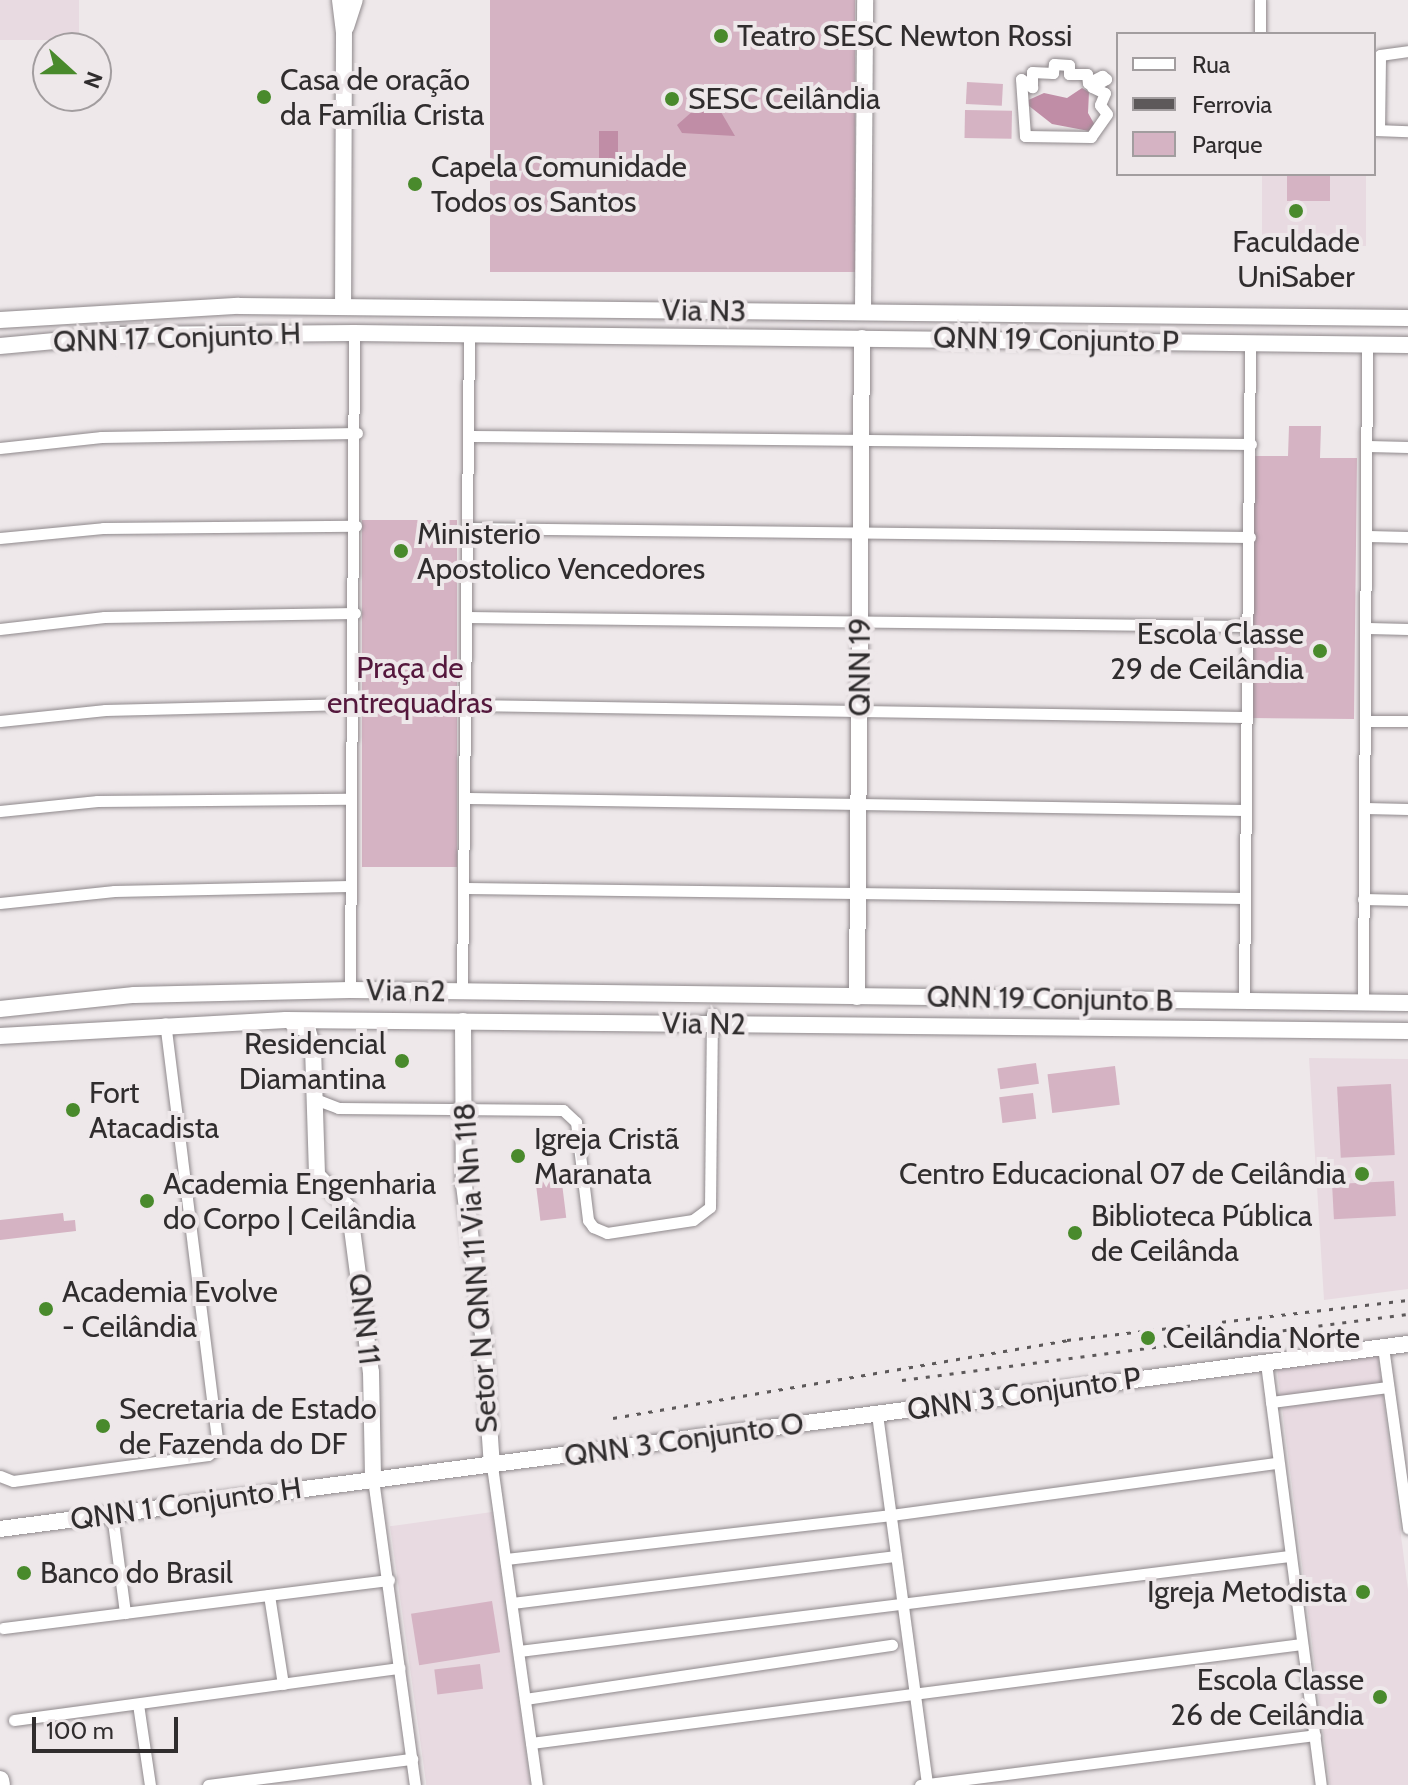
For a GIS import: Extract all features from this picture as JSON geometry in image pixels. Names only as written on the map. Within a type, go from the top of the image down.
[{"type":"main road","points":[[340,0],[344,32],[343,306]]},
{"type":"main road","points":[[344,32],[355,0]]},
{"type":"main road","points":[[863,311],[865,0]]},
{"type":"main road","points":[[121,335],[112,329],[118,318],[239,306]]},
{"type":"main road","name":"Via N3","points":[[0,320],[90,312],[239,306],[1408,318]]},
{"type":"main road","points":[[440,333],[480,326],[623,328],[630,317],[621,309]]},
{"type":"main road","points":[[653,335],[644,325],[654,317],[798,318],[837,311]]},
{"type":"main road","points":[[0,343],[89,331],[98,322],[90,312]]},
{"type":"main road","points":[[975,339],[1006,333],[1074,335],[1083,326],[1074,314]]},
{"type":"main road","points":[[1106,340],[1097,333],[1103,322],[1214,316]]},
{"type":"main road","points":[[354,333],[469,333]]},
{"type":"main road","name":"QNN 17 Conjunto H","points":[[0,343],[121,335],[354,333]]},
{"type":"main road","name":"QNN 19 Conjunto P","points":[[469,333],[1250,343]]},
{"type":"main road","points":[[1372,344],[1408,337]]},
{"type":"main road","name":"QNN 19","points":[[854,997],[860,711],[859,442],[862,338]]},
{"type":"main road","points":[[1250,343],[1408,345]]},
{"type":"main road","points":[[188,1022],[169,1016],[170,1003],[293,990]]},
{"type":"main road","name":"Via N2","points":[[0,1009],[134,995],[350,990]]},
{"type":"main road","name":"Via n2","points":[[350,990],[854,997]]},
{"type":"main road","points":[[37,1032],[75,1022],[152,1015],[153,1001],[134,995]]},
{"type":"main road","points":[[695,995],[712,1001],[712,1019]]},
{"type":"main road","points":[[747,1025],[728,1016],[733,1003],[808,1004],[854,997]]},
{"type":"main road","name":"QNN 19 Conjunto B","points":[[854,997],[1244,1001]]},
{"type":"main road","points":[[954,1026],[1003,1020],[1075,1022],[1078,1005],[1059,1000]]},
{"type":"main road","points":[[1120,1029],[1095,1024],[1093,1011],[1227,1001]]},
{"type":"main road","points":[[1244,1001],[1408,1003]]},
{"type":"main road","name":"Via N2","points":[[0,1036],[165,1023],[286,1020],[574,1022],[712,1019],[747,1025],[1408,1031]]},
{"type":"main road","name":"QNN 11","points":[[286,1020],[311,1035],[317,1175],[347,1207],[351,1221],[371,1372],[373,1479]]},
{"type":"main road","name":"Setor N QNN 11 Via Nn 118","points":[[463,1021],[464,1185],[481,1317],[492,1466]]},
{"type":"main road","name":"QNN 3 Conjunto P","points":[[877,1414],[1408,1344]]},
{"type":"main road","name":"QNN 3 Conjunto O","points":[[492,1466],[877,1414]]},
{"type":"main road","points":[[373,1479],[492,1466]]},
{"type":"main road","name":"QNN 1 Conjunto H","points":[[0,1529],[373,1479]]},
{"type":"street","points":[[1260,0],[1260,32]]},
{"type":"street","points":[[1408,51],[1380,55],[1376,130],[1408,131]]},
{"type":"street","points":[[1054,64],[1069,65],[1069,74],[1087,74],[1088,83],[1102,76],[1106,79],[1092,87],[1105,93],[1100,105],[1107,114],[1099,119],[1100,131],[1087,138],[1025,136],[1021,79],[1032,87],[1032,72],[1053,73],[1054,64]]},
{"type":"street","points":[[350,990],[350,704],[355,613],[357,433],[354,333]]},
{"type":"street","points":[[462,992],[468,798],[469,333]]},
{"type":"street","points":[[1244,1001],[1250,343]]},
{"type":"street","points":[[1363,1003],[1368,446],[1372,344]]},
{"type":"street","points":[[0,448],[101,437],[357,433]]},
{"type":"street","points":[[471,436],[1251,444]]},
{"type":"street","points":[[1368,446],[1408,447]]},
{"type":"street","points":[[0,538],[103,528],[356,526]]},
{"type":"street","points":[[470,528],[1250,537]]},
{"type":"street","points":[[1368,536],[1408,537]]},
{"type":"street","points":[[0,629],[104,617],[355,613]]},
{"type":"street","points":[[467,617],[1247,626]]},
{"type":"street","points":[[1368,628],[1408,629]]},
{"type":"street","points":[[0,721],[105,710],[350,704]]},
{"type":"street","points":[[468,705],[1245,717]]},
{"type":"street","points":[[1365,721],[1408,721]]},
{"type":"street","points":[[468,798],[1245,810]]},
{"type":"street","points":[[0,811],[97,801],[349,799]]},
{"type":"street","points":[[1365,808],[1408,809]]},
{"type":"street","points":[[0,903],[114,891],[349,886]]},
{"type":"street","points":[[466,888],[1244,898]]},
{"type":"street","points":[[1363,899],[1408,900]]},
{"type":"street","points":[[315,1099],[334,1108],[558,1110],[573,1117],[588,1220],[598,1231],[699,1219],[710,1207],[712,1019]]},
{"type":"street","points":[[0,1476],[13,1481],[208,1455],[218,1447],[165,1023]]},
{"type":"street","points":[[1383,1347],[1388,1387],[1403,1450],[1408,1528]]},
{"type":"street","points":[[1266,1363],[1321,1785]]},
{"type":"street","points":[[1271,1402],[1388,1387]]},
{"type":"street","points":[[877,1414],[927,1785]]},
{"type":"street","points":[[506,1559],[891,1515],[1278,1463]]},
{"type":"street","points":[[492,1466],[537,1785]]},
{"type":"street","points":[[373,1479],[415,1785]]},
{"type":"street","points":[[112,1514],[125,1613]]},
{"type":"street","points":[[512,1603],[896,1556]]},
{"type":"street","points":[[519,1651],[1289,1556]]},
{"type":"street","points":[[3,1628],[389,1580]]},
{"type":"street","points":[[269,1595],[283,1684]]},
{"type":"street","points":[[531,1743],[1302,1644]]},
{"type":"street","points":[[525,1699],[892,1645]]},
{"type":"street","points":[[14,1720],[400,1668]]},
{"type":"street","points":[[138,1704],[150,1785]]},
{"type":"street","points":[[920,1785],[1315,1735]]},
{"type":"street","points":[[208,1785],[412,1759]]},
{"type":"shaded area","points":[[0,0],[79,0],[79,32],[32,32],[32,40],[0,40]]},
{"type":"shaded area","points":[[1082,88],[1089,92],[1088,113],[1096,127],[1089,131],[1052,124],[1024,102],[1044,93],[1067,98]]},
{"type":"shaded area","points":[[694,110],[721,112],[735,136],[682,133],[677,125]]},
{"type":"shaded area","points":[[599,131],[618,131],[618,167],[599,167]]},
{"type":"shaded area","points":[[1262,176],[1366,176],[1366,246],[1262,246]]},
{"type":"shaded area","name":"Centro Educacional 07 de Ceilândia","points":[[1309,1058],[1408,1059],[1408,1289],[1324,1300]]},
{"type":"shaded area","points":[[1378,1356],[1408,1590],[1408,1785],[1330,1785],[1277,1368]]},
{"type":"shaded area","points":[[492,1512],[530,1784],[426,1785],[390,1526]]},
{"type":"green space","name":"SESC Ceilândia","points":[[490,0],[855,0],[855,272],[490,272]]},
{"type":"green space","points":[[967,82],[1003,84],[1002,106],[966,104]]},
{"type":"green space","points":[[965,110],[1012,111],[1012,139],[965,138]]},
{"type":"green space","points":[[1287,176],[1330,176],[1330,201],[1287,201]]},
{"type":"green space","points":[[1289,426],[1321,426],[1320,458],[1357,458],[1354,719],[1251,718],[1254,456],[1288,456]]},
{"type":"green space","name":"Praça de entrequadras","points":[[362,520],[457,520],[457,867],[362,867]]},
{"type":"green space","points":[[1036,1063],[1039,1084],[1000,1089],[997,1068]]},
{"type":"green space","points":[[1115,1066],[1120,1105],[1052,1113],[1048,1074]]},
{"type":"green space","points":[[1391,1084],[1395,1155],[1341,1158],[1337,1087]]},
{"type":"green space","points":[[1033,1093],[1036,1119],[1002,1123],[999,1097]]},
{"type":"green space","points":[[561,1175],[566,1218],[540,1221],[535,1178]]},
{"type":"green space","points":[[1394,1181],[1396,1216],[1334,1219],[1332,1184]]},
{"type":"green space","points":[[63,1213],[64,1221],[75,1220],[76,1231],[0,1240],[0,1220]]},
{"type":"green space","points":[[492,1601],[500,1652],[419,1665],[411,1614]]},
{"type":"green space","points":[[480,1664],[483,1689],[437,1694],[434,1670]]},
{"type":"railway","points":[[613,1418],[1067,1340],[1408,1300]]},
{"type":"railway","points":[[902,1380],[1408,1314]]},
{"type":"place","name":"Teatro SESC Newton Rossi","points":[[721,36]]},
{"type":"place","name":"Casa de oração da Família Crista","points":[[264,97]]},
{"type":"place","name":"SESC Ceilândia","points":[[672,99]]},
{"type":"place","name":"Capela Comunidade Todos os Santos","points":[[415,184]]},
{"type":"place","name":"Faculdade UniSaber","points":[[1296,211]]},
{"type":"place","name":"Ministerio Apostolico Vencedores","points":[[401,551]]},
{"type":"place","name":"Escola Classe 29 de Ceilândia","points":[[1320,651]]},
{"type":"place","name":"Residencial Diamantina","points":[[402,1061]]},
{"type":"place","name":"Fort Atacadista","points":[[73,1110]]},
{"type":"place","name":"Igreja Cristã Maranata","points":[[518,1156]]},
{"type":"place","name":"Centro Educacional 07 de Ceilândia","points":[[1362,1174]]},
{"type":"place","name":"Academia Engenharia do Corpo | Ceilândia","points":[[147,1201]]},
{"type":"place","name":"Biblioteca Pública de Ceilânda","points":[[1075,1233]]},
{"type":"place","name":"Academia Evolve - Ceilândia","points":[[46,1309]]},
{"type":"place","name":"Ceilândia Norte","points":[[1148,1338]]},
{"type":"place","name":"Secretaria de Estado de Fazenda do DF","points":[[103,1426]]},
{"type":"place","name":"Banco do Brasil","points":[[24,1573]]},
{"type":"place","name":"Igreja Metodista","points":[[1363,1592]]},
{"type":"place","name":"Escola Classe 26 de Ceilândia","points":[[1380,1697]]}]
